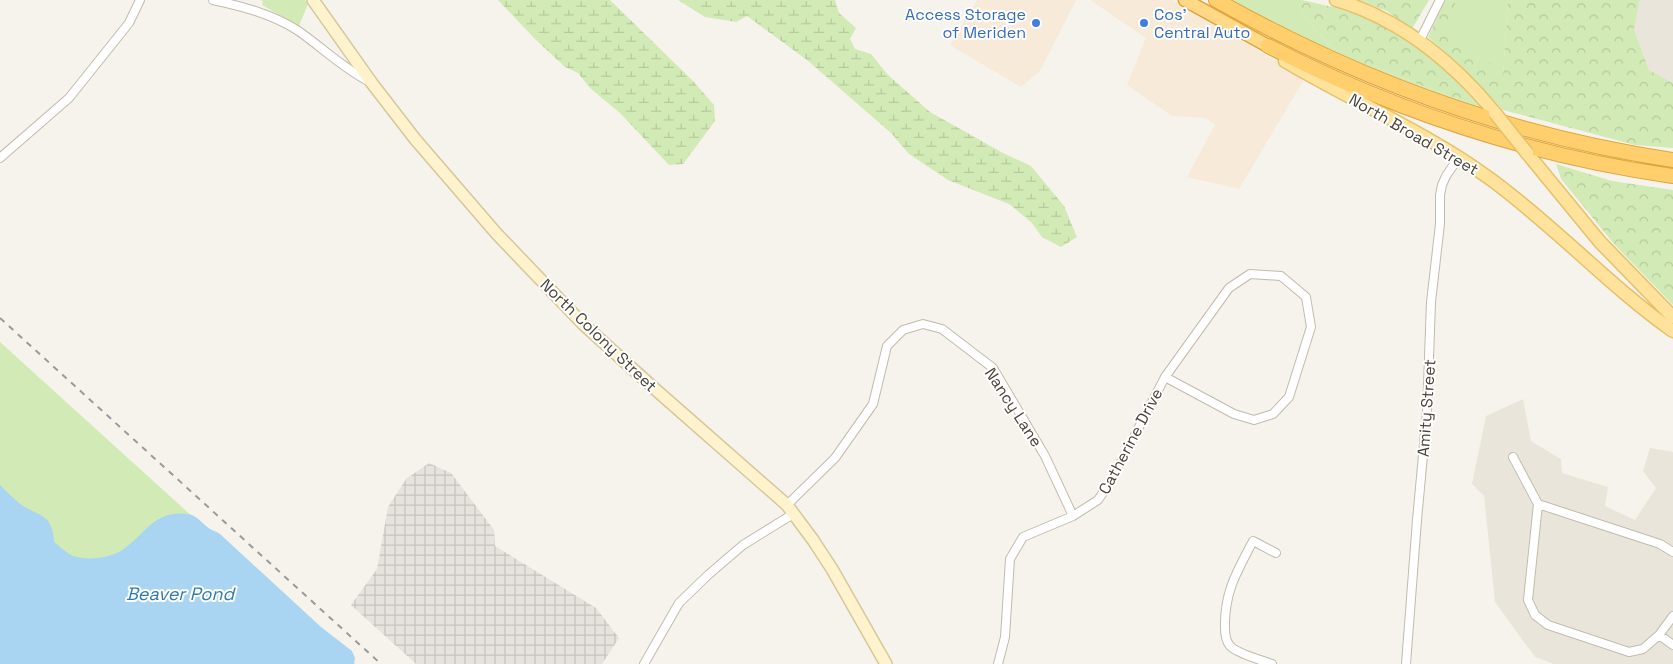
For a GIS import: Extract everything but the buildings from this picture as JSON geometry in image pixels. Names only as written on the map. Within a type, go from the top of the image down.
[{"type":"highway","name":"North Broad Street","points":[[1185,0],[1268,46]]},
{"type":"highway","points":[[1216,0],[1330,59],[1395,87],[1439,103],[1562,139],[1617,151],[1673,160]]},
{"type":"highway","points":[[1268,46],[1369,93],[1456,125],[1558,154],[1673,176]]},
{"type":"main road","name":"North Colony Street","points":[[313,0],[415,139],[496,233],[583,324],[790,509],[832,569],[886,664]]},
{"type":"main road","points":[[1336,0],[1381,18],[1420,40],[1464,78],[1495,113],[1614,259],[1673,317]]},
{"type":"main road","name":"North Broad Street","points":[[1268,46],[1282,59],[1459,157],[1526,207],[1673,331]]},
{"type":"main road","points":[[1602,273],[1614,259]]},
{"type":"street","points":[[0,158],[69,98],[129,23],[140,0]]},
{"type":"street","points":[[213,0],[256,12],[283,23],[296,30],[353,74],[372,82]]},
{"type":"street","points":[[1420,40],[1440,0]]},
{"type":"street","name":"Amity Street","points":[[1406,664],[1427,412],[1431,302],[1440,224],[1440,195],[1446,176],[1459,157]]},
{"type":"street","name":"Catherine Drive","points":[[998,664],[1005,637],[1010,559],[1023,538],[1073,516],[1098,500],[1111,481],[1165,377],[1229,288],[1250,274],[1281,276],[1306,297],[1311,327],[1289,397],[1273,414],[1254,420],[1234,414],[1165,377]]},
{"type":"street","name":"Nancy Lane","points":[[644,664],[679,603],[708,575],[790,509],[835,458],[873,404],[887,346],[903,330],[924,324],[942,329],[992,368],[1045,456],[1073,516]]},
{"type":"street","points":[[1513,457],[1538,504],[1528,600],[1535,615],[1548,625],[1628,652],[1642,649],[1659,635],[1673,616]]},
{"type":"street","points":[[1538,504],[1660,544],[1673,552]]},
{"type":"street","points":[[1272,664],[1235,649],[1230,645],[1225,635],[1225,612],[1229,588],[1252,542],[1276,553]]},
{"type":"street","points":[[1659,635],[1673,646]]},
{"type":"shaded area","points":[[977,0],[1076,0],[1040,71],[1021,87],[950,45]]},
{"type":"shaded area","points":[[1090,0],[1173,0],[1305,78],[1239,189],[1187,177],[1215,125],[1206,118],[1172,116],[1127,85],[1146,38]]},
{"type":"shaded area","points":[[1640,0],[1673,0],[1673,83],[1649,70],[1634,29]]},
{"type":"shaded area","points":[[1523,399],[1531,441],[1561,459],[1562,473],[1608,487],[1605,506],[1635,520],[1656,488],[1643,471],[1650,448],[1673,452],[1673,664],[1554,664],[1535,657],[1495,602],[1484,496],[1472,484],[1486,416]]},
{"type":"shaded area","points":[[429,463],[451,473],[494,530],[495,546],[596,608],[619,638],[602,664],[416,664],[351,605],[377,569],[388,507],[406,479]]},
{"type":"green space","points":[[261,0],[305,0],[308,4],[299,26],[262,5],[263,2]]},
{"type":"green space","points":[[498,0],[610,0],[693,81],[714,105],[715,121],[683,164],[669,165],[620,113],[590,88],[578,73],[565,67]]},
{"type":"green space","points":[[678,0],[835,0],[839,13],[856,28],[850,39],[855,49],[871,54],[888,75],[930,112],[1003,153],[1031,166],[1064,206],[1077,237],[1061,247],[1042,237],[1031,222],[1009,204],[948,180],[909,154],[891,133],[807,60],[747,16],[736,22],[705,17]]},
{"type":"green space","points":[[1227,0],[1302,0],[1299,4],[1312,25],[1330,45],[1343,55],[1479,106],[1482,111],[1377,74],[1318,48]]},
{"type":"green space","points":[[1302,0],[1333,7],[1378,22],[1441,65],[1479,106],[1343,55],[1330,45],[1312,25],[1299,4]]},
{"type":"green space","points":[[1357,0],[1429,0],[1412,29],[1387,11]]},
{"type":"green space","points":[[1445,0],[1457,0],[1442,35],[1479,53],[1503,75],[1508,0],[1640,0],[1634,29],[1649,70],[1673,83],[1673,148],[1635,145],[1503,110],[1459,64],[1428,37]]},
{"type":"green space","points":[[1457,0],[1508,0],[1503,76],[1479,53],[1441,35]]},
{"type":"green space","points":[[1556,164],[1612,181],[1673,190],[1673,305],[1614,244],[1561,179]]},
{"type":"green space","name":"Beaver Pond","points":[[0,342],[355,664],[0,664]]},
{"type":"water","name":"Beaver Pond","points":[[0,485],[20,504],[44,517],[51,526],[54,542],[70,555],[79,558],[100,558],[114,554],[132,542],[152,524],[167,516],[187,514],[193,516],[220,534],[321,627],[352,651],[355,658],[354,664],[0,664]]},
{"type":"railway","points":[[0,318],[381,664]]},
{"type":"place","name":"Access Storage of Meriden","points":[[1036,23]]},
{"type":"place","name":"Cos' Central Auto","points":[[1144,23]]}]
